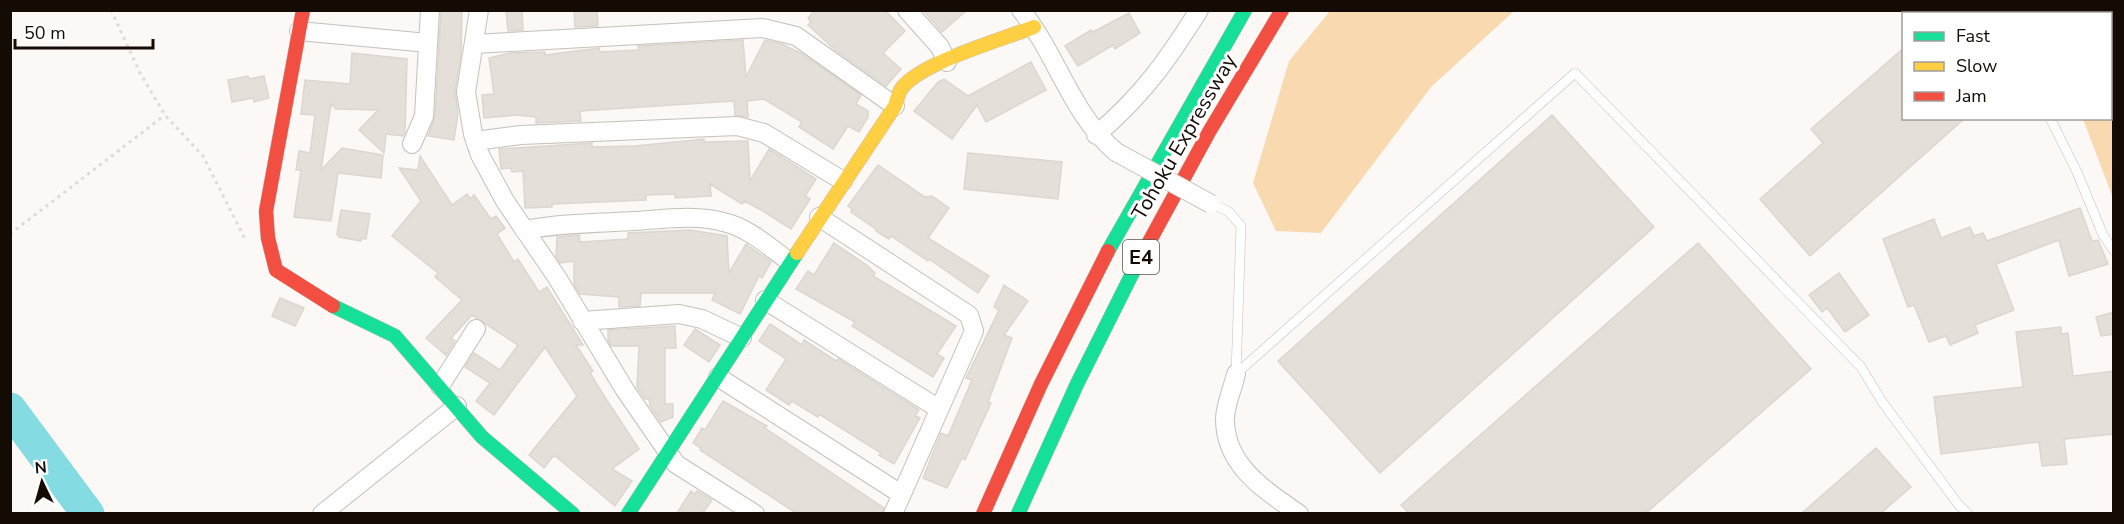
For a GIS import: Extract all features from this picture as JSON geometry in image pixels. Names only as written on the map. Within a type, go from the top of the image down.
[{"type":"main road","points":[[303,10],[266,211],[268,238],[276,270],[318,298],[395,336],[482,437],[573,513]]},
{"type":"main road","name":"Tohoku Expressway","points":[[983,513],[1038,391],[1106,255],[1157,161],[1245,10]]},
{"type":"main road","name":"Tohoku Expressway","points":[[1018,513],[1132,272],[1233,90],[1282,10]]},
{"type":"main road","points":[[628,513],[718,377],[789,261],[895,106],[903,88],[947,62],[1034,27]]},
{"type":"street","points":[[412,144],[424,116],[430,10]]},
{"type":"street","points":[[479,10],[466,92],[475,141],[480,155],[625,390],[676,464],[755,513]]},
{"type":"street","points":[[907,10],[940,47],[947,62]]},
{"type":"street","points":[[1021,10],[1034,27],[1096,135],[1116,152],[1211,204]]},
{"type":"street","points":[[1096,135],[1129,106],[1161,69],[1199,10]]},
{"type":"street","points":[[474,44],[763,28],[796,36],[895,106]]},
{"type":"street","points":[[299,31],[428,43]]},
{"type":"street","points":[[475,141],[521,135],[737,126],[750,128],[772,137],[843,181]]},
{"type":"street","points":[[819,217],[969,315],[974,331],[893,513]]},
{"type":"street","points":[[525,230],[548,225],[684,218],[713,221],[727,223],[750,234],[789,261]]},
{"type":"street","points":[[765,300],[939,409]]},
{"type":"street","points":[[582,321],[679,314],[702,319],[742,338]]},
{"type":"street","points":[[440,386],[476,329]]},
{"type":"street","points":[[1236,374],[1225,420],[1234,457],[1257,485],[1299,513]]},
{"type":"street","points":[[718,377],[901,494]]},
{"type":"street","points":[[322,513],[457,406]]},
{"type":"lane","points":[[1236,374],[1575,73],[1861,367],[1883,404],[1968,513]]},
{"type":"lane","points":[[2051,120],[2077,172],[2103,235],[2114,251]]},
{"type":"lane","points":[[1211,204],[1228,211],[1241,226],[1236,374]]},
{"type":"path","points":[[111,10],[140,73],[165,115],[203,156],[247,243]]},
{"type":"path","points":[[10,234],[165,115]]},
{"type":"shaded area","points":[[1330,11],[1514,11],[1431,87],[1321,233],[1276,231],[1253,183],[1289,61]]},
{"type":"shaded area","points":[[2112,55],[2113,198],[2083,120],[2112,120]]},
{"type":"building","points":[[441,10],[462,10],[461,53],[455,91],[458,113],[454,140],[428,136],[435,117]]},
{"type":"building","points":[[506,10],[522,10],[523,30],[508,31]]},
{"type":"building","points":[[574,10],[597,10],[598,26],[575,27]]},
{"type":"building","points":[[815,10],[885,10],[905,31],[883,53],[901,69],[886,86],[834,49],[808,25],[811,22],[808,18]]},
{"type":"building","points":[[923,10],[967,10],[942,32]]},
{"type":"building","points":[[1129,13],[1140,33],[1115,49],[1113,45],[1078,66],[1065,46],[1091,30],[1093,32]]},
{"type":"building","points":[[743,40],[746,77],[765,40],[782,44],[802,54],[861,95],[856,104],[868,111],[868,117],[859,132],[848,126],[833,149],[799,127],[802,122],[764,99],[747,101],[748,117],[735,115],[734,101],[580,111],[581,121],[536,123],[536,117],[517,115],[484,118],[482,95],[494,94],[489,58],[510,53],[545,52],[545,55],[599,48],[600,52],[638,50],[638,46]]},
{"type":"building","points":[[1902,50],[1902,120],[1963,120],[1810,256],[1760,199],[1823,143],[1811,129]]},
{"type":"building","points":[[352,53],[407,59],[405,132],[403,136],[386,134],[384,153],[359,130],[378,110],[336,109],[331,104],[321,170],[342,148],[383,155],[381,178],[338,173],[331,221],[294,217],[301,170],[296,170],[299,151],[310,153],[315,115],[301,114],[305,80],[350,84]]},
{"type":"building","points":[[1031,62],[1046,90],[986,122],[977,105],[952,139],[914,111],[938,82],[944,79],[968,96]]},
{"type":"building","points":[[248,76],[249,79],[264,76],[269,98],[254,102],[253,98],[232,102],[228,80]]},
{"type":"building","points":[[1552,115],[1654,227],[1380,473],[1278,361]]},
{"type":"building","points":[[704,139],[704,142],[748,141],[750,181],[769,149],[816,179],[805,196],[810,199],[791,229],[763,211],[744,201],[742,204],[710,184],[711,196],[675,198],[675,194],[646,195],[646,200],[552,204],[552,207],[525,208],[523,171],[512,172],[511,168],[501,169],[499,149],[592,143],[592,147],[635,146]]},
{"type":"building","points":[[968,153],[1062,162],[1058,199],[964,189]]},
{"type":"building","points":[[420,156],[452,205],[467,194],[470,199],[474,195],[491,219],[496,216],[505,228],[497,234],[514,262],[518,259],[539,292],[547,287],[583,345],[576,345],[593,371],[590,373],[639,449],[612,469],[632,481],[615,506],[554,455],[544,468],[529,455],[577,396],[545,347],[494,415],[476,401],[490,383],[465,367],[474,353],[500,370],[518,345],[472,315],[451,338],[455,341],[446,355],[426,338],[462,300],[435,277],[438,273],[392,236],[421,201],[399,168],[418,170]]},
{"type":"building","points":[[878,165],[925,197],[932,196],[949,208],[928,238],[989,276],[978,293],[929,259],[928,261],[891,236],[889,239],[876,231],[851,212],[852,209],[848,206]]},
{"type":"building","points":[[2080,208],[2092,241],[2098,240],[2108,264],[2069,276],[2059,240],[1996,264],[2014,310],[1975,325],[1978,333],[1950,345],[1946,336],[1929,342],[1914,305],[1908,307],[1883,239],[1934,219],[1941,238],[1970,227],[1974,236],[1983,233],[1987,241]]},
{"type":"building","points":[[341,210],[370,214],[366,239],[361,238],[361,241],[339,237],[337,234]]},
{"type":"building","points":[[690,230],[727,236],[729,273],[746,244],[771,262],[762,278],[759,276],[740,314],[712,300],[715,293],[641,293],[640,306],[619,307],[619,297],[580,294],[574,284],[574,261],[560,263],[556,256],[557,237],[579,235],[580,242],[628,239],[628,233]]},
{"type":"building","points":[[834,243],[868,266],[875,273],[873,276],[956,326],[937,354],[944,358],[933,377],[852,326],[855,322],[796,289],[808,271],[814,275]]},
{"type":"building","points":[[1698,243],[1811,369],[1646,513],[1409,513],[1401,505]]},
{"type":"building","points":[[1839,273],[1869,315],[1845,332],[1827,308],[1822,312],[1809,295]]},
{"type":"building","points":[[1004,285],[1028,301],[1004,335],[1012,338],[988,402],[991,403],[965,460],[962,458],[947,488],[923,478],[941,433],[948,436],[972,380],[966,378],[999,310],[994,307]]},
{"type":"building","points":[[280,298],[304,308],[295,326],[272,316]]},
{"type":"building","points":[[2114,312],[2114,334],[2101,336],[2096,317]]},
{"type":"building","points":[[770,324],[802,345],[804,340],[836,361],[838,359],[919,410],[915,416],[920,418],[894,464],[879,455],[881,453],[819,414],[818,417],[792,401],[789,405],[766,390],[786,359],[759,341]]},
{"type":"building","points":[[675,326],[676,348],[665,348],[665,404],[673,404],[673,417],[661,422],[650,406],[649,399],[645,399],[637,387],[639,346],[611,346],[608,340],[608,330]]},
{"type":"building","points":[[2061,327],[2061,334],[2068,333],[2073,376],[2114,371],[2114,434],[2064,439],[2067,464],[2042,466],[2039,442],[1941,454],[1934,397],[2023,387],[2016,332]]},
{"type":"building","points":[[695,329],[720,345],[709,362],[684,345]]},
{"type":"building","points":[[723,401],[767,426],[765,428],[884,508],[882,513],[796,513],[700,450],[701,448],[693,443],[702,428],[705,430]]},
{"type":"building","points":[[1876,448],[1911,487],[1881,513],[1802,513]]},
{"type":"building","points":[[691,491],[695,494],[697,491],[712,500],[703,513],[677,513]]},
{"type":"waterway","points":[[10,409],[88,514]]},
{"type":"traffic: fast","points":[[1108,251],[1245,10]]},
{"type":"traffic: fast","points":[[628,514],[797,253]]},
{"type":"traffic: fast","points":[[1018,514],[1077,384],[1136,266]]},
{"type":"traffic: fast","points":[[333,306],[395,336],[482,437],[573,514]]},
{"type":"traffic: slow","points":[[797,253],[895,106],[901,90],[912,79],[944,61],[1034,27]]},
{"type":"traffic: jam","points":[[303,10],[266,211],[268,238],[276,270],[333,306]]},
{"type":"traffic: jam","points":[[1136,266],[1209,132],[1282,10]]},
{"type":"traffic: jam","points":[[983,514],[1041,384],[1108,251]]}]
